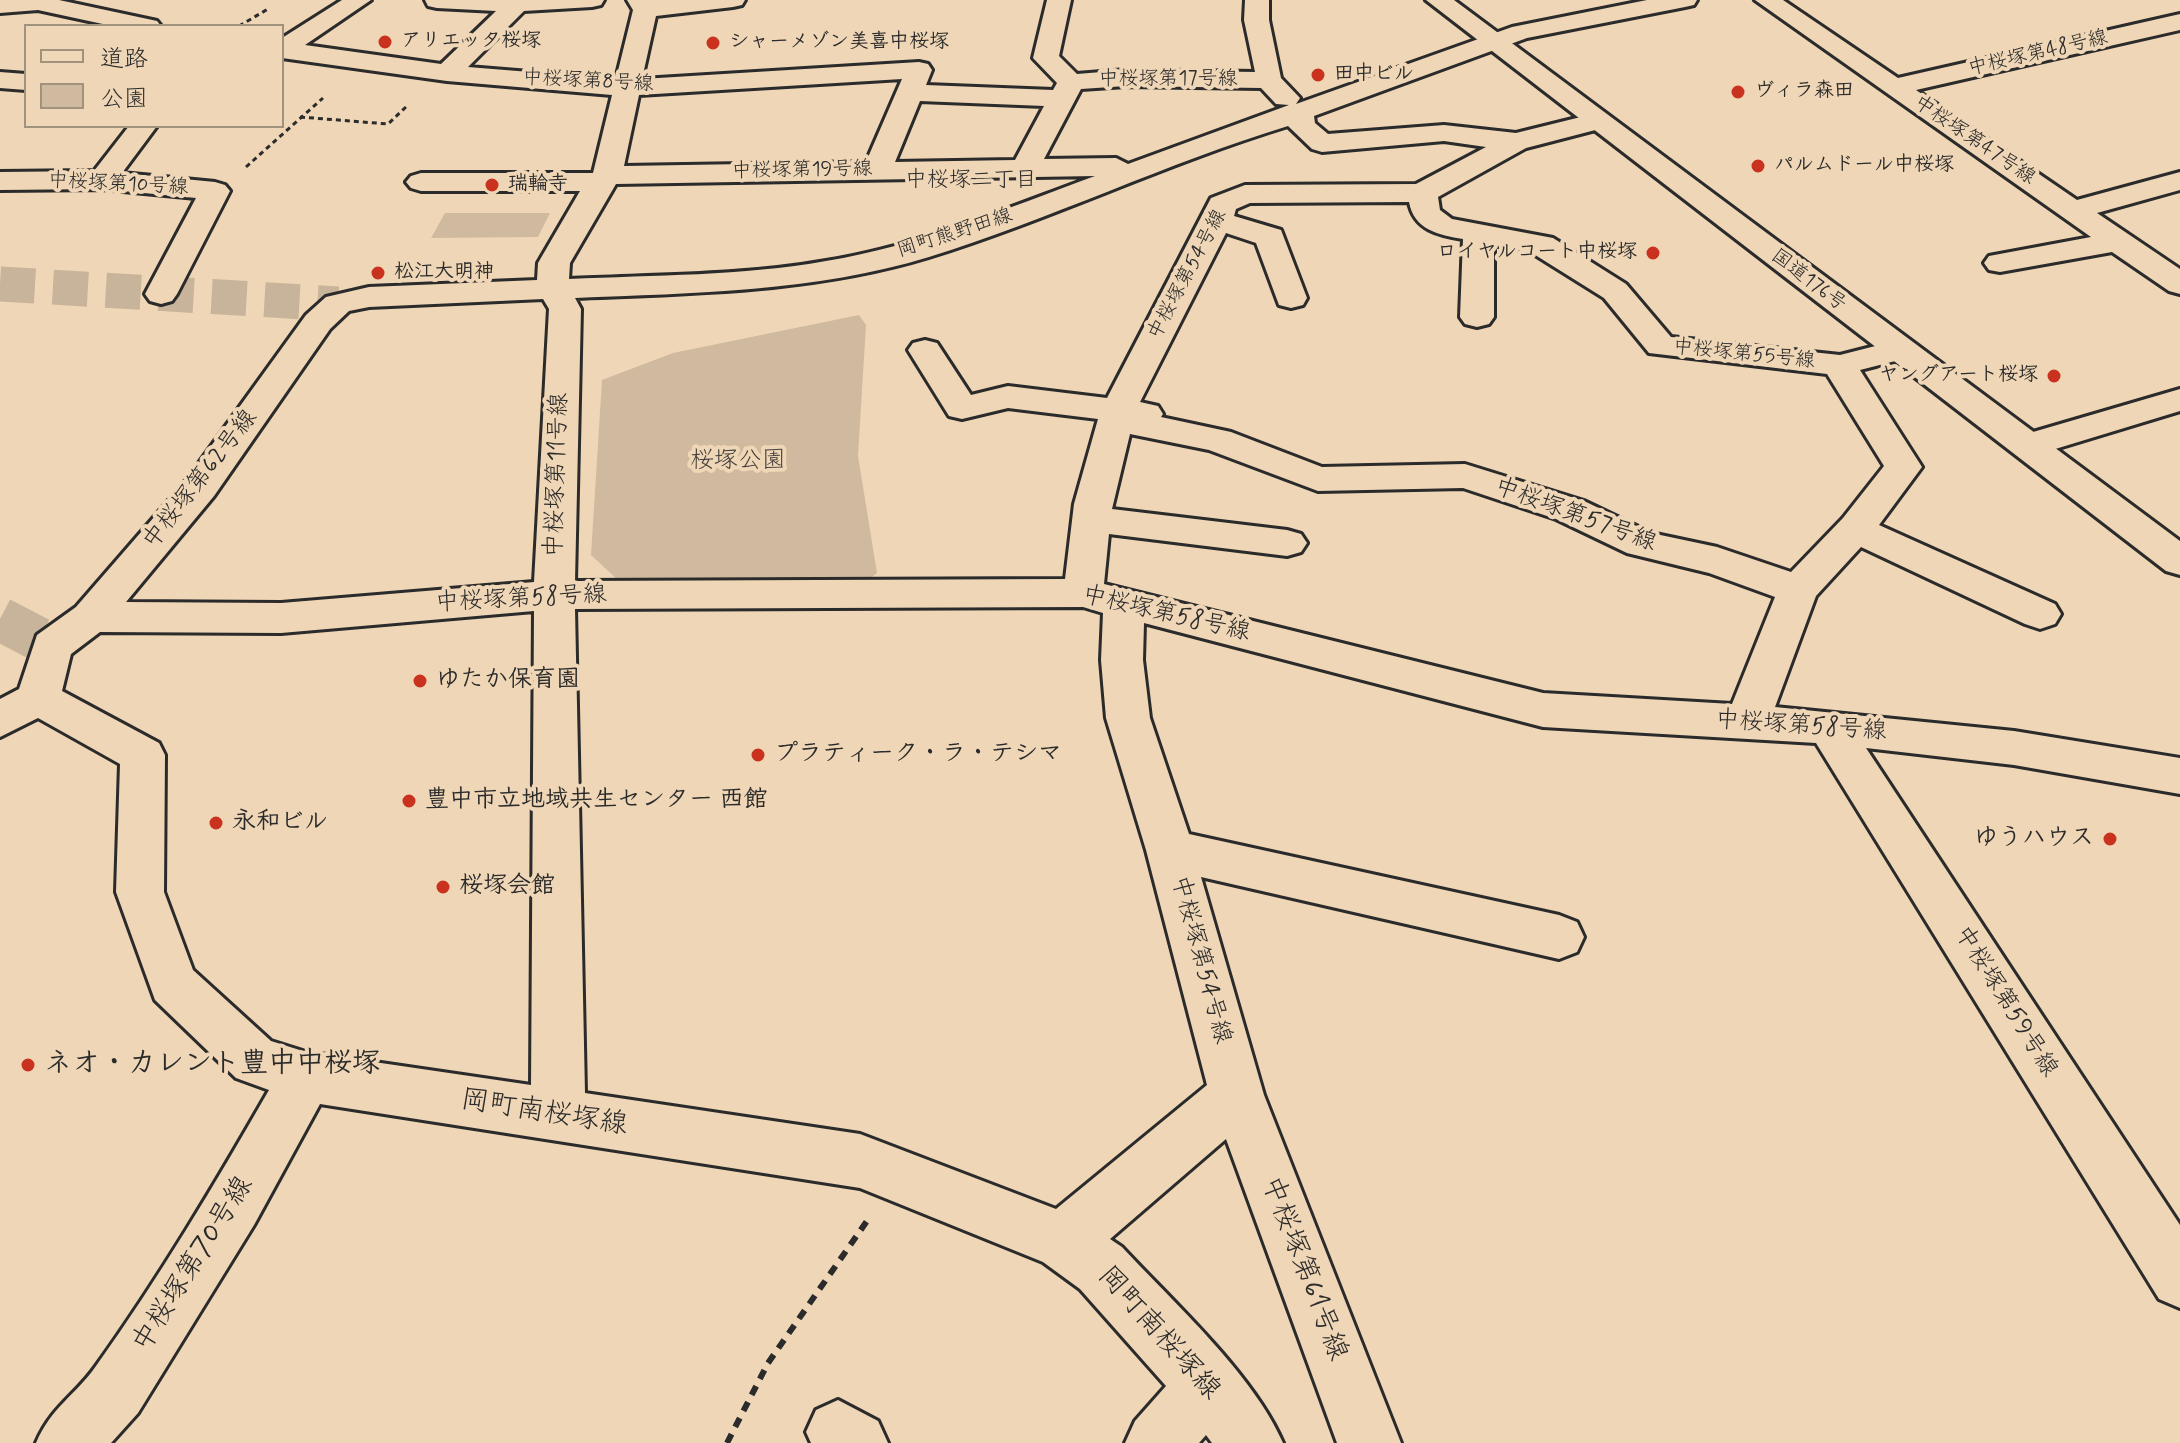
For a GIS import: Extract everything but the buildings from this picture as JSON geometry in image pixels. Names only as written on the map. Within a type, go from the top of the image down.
[{"type":"main road","points":[[98,14],[127,0]]},
{"type":"main road","points":[[284,49],[359,0]]},
{"type":"main road","points":[[437,1],[517,4],[592,0]]},
{"type":"main road","points":[[553,288],[554,263],[604,178],[628,88],[642,5],[733,0]]},
{"type":"main road","points":[[1025,168],[1066,90],[1046,58],[1059,0]]},
{"type":"main road","points":[[1257,0],[1254,14],[1269,66],[1268,80],[1299,111],[1302,126],[1322,143],[1348,192]]},
{"type":"main road","name":"国道176号","points":[[1438,0],[2180,561]]},
{"type":"main road","name":"岡町熊野田線","points":[[338,304],[369,297],[725,282],[826,271],[918,250],[1521,32],[1685,0]]},
{"type":"main road","name":"中桜塚第47号線","points":[[1767,0],[2180,284]]},
{"type":"main road","points":[[0,6],[38,3],[140,24]]},
{"type":"main road","points":[[444,72],[517,4]]},
{"type":"main road","name":"中桜塚第48号線","points":[[1895,87],[2180,22]]},
{"type":"main road","name":"中桜塚第8号線","points":[[284,50],[444,72],[628,88],[918,72],[1066,90]]},
{"type":"main road","points":[[878,169],[918,72]]},
{"type":"main road","name":"中桜塚第17号線","points":[[1066,90],[1126,78],[1268,80]]},
{"type":"main road","points":[[0,80],[24,82]]},
{"type":"main road","points":[[1322,143],[1444,133],[1516,142],[1597,121]]},
{"type":"main road","points":[[102,180],[141,128]]},
{"type":"main road","name":"中桜塚第54号線","points":[[1237,1095],[1170,850],[1128,718],[1122,660],[1103,597],[1091,519],[1117,415],[1217,221],[1222,204],[1245,194],[1422,193],[1516,142]]},
{"type":"main road","name":"中桜塚第19号線","points":[[421,182],[1092,165],[1141,169]]},
{"type":"main road","name":"中桜塚第10号線","points":[[0,181],[102,180],[215,191],[161,294]]},
{"type":"main road","points":[[2074,210],[2180,181]]},
{"type":"main road","name":"中桜塚第55号線","points":[[1422,193],[1426,213],[1442,226],[1542,245],[1615,291],[1661,346],[1840,365]]},
{"type":"main road","points":[[1217,221],[1270,237],[1291,298]]},
{"type":"main road","points":[[1477,317],[1479,233]]},
{"type":"main road","points":[[2000,263],[2119,241]]},
{"type":"main road","name":"中桜塚第11号線","points":[[553,288],[565,309],[554,595],[558,1117]]},
{"type":"main road","name":"中桜塚第62号線","points":[[72,631],[201,487],[318,322],[338,304]]},
{"type":"main road","points":[[925,350],[962,408],[1008,397],[1117,415],[1228,428]]},
{"type":"main road","points":[[1747,722],[1798,590],[1855,529],[1903,467],[1849,385],[1840,365],[1899,350]]},
{"type":"main road","points":[[2029,445],[2180,400]]},
{"type":"main road","name":"中桜塚第57号線","points":[[1117,415],[1218,440],[1318,479],[1465,476],[1570,510],[1641,544],[1717,561],[1798,590]]},
{"type":"main road","points":[[1091,519],[1287,543]]},
{"type":"main road","points":[[1855,529],[2040,614]]},
{"type":"main road","name":"中桜塚第58号線","points":[[72,631],[281,618],[554,595],[1103,597],[1543,710],[1829,727],[2014,748],[2180,776]]},
{"type":"main road","name":"岡町南桜塚線","points":[[72,631],[19,709],[143,755],[140,892],[173,984],[255,1061],[306,1077],[860,1161],[899,1174],[1063,1241],[1101,1268],[1208,1386],[1251,1443]]},
{"type":"main road","name":"中桜塚第59号線","points":[[1829,727],[2180,1278]]},
{"type":"main road","points":[[1170,850],[1559,937]]},
{"type":"main road","name":"中桜塚第70号線","points":[[68,1443],[116,1391],[234,1205],[306,1077]]},
{"type":"main road","points":[[1063,1241],[1237,1095]]},
{"type":"main road","name":"中桜塚第61号線","points":[[1237,1095],[1369,1443]]},
{"type":"main road","points":[[1157,1443],[1208,1386]]},
{"type":"path","points":[[242,24],[272,6]]},
{"type":"path","points":[[300,117],[388,124],[444,72]]},
{"type":"path","points":[[268,145],[323,98]]},
{"type":"path","points":[[727,1443],[768,1363],[899,1174]]},
{"type":"green space","points":[[445,213],[550,213],[538,237],[431,238]]},
{"type":"green space","name":"桜塚公園","points":[[859,315],[866,325],[858,456],[877,573],[869,579],[620,582],[591,555],[602,380],[673,353]]},
{"type":"tunnel","points":[[0,284],[338,304]]},
{"type":"tunnel","points":[[0,619],[52,646]]},
{"type":"place","name":"アリエッタ桜塚","points":[[385,42]]},
{"type":"place","name":"シャーメゾン美喜中桜塚","points":[[713,43]]},
{"type":"place","name":"田中ビル","points":[[1318,75]]},
{"type":"place","name":"ヴィラ森田","points":[[1738,92]]},
{"type":"place","name":"パルムドール中桜塚","points":[[1758,166]]},
{"type":"place","name":"瑞輪寺","points":[[492,185]]},
{"type":"place","name":"ロイヤルコート中桜塚","points":[[1653,253]]},
{"type":"place","name":"松江大明神","points":[[378,273]]},
{"type":"place","name":"ヤングアート桜塚","points":[[2054,376]]},
{"type":"place","name":"ゆたか保育園","points":[[420,681]]},
{"type":"place","name":"プラティーク・ラ・テシマ","points":[[758,755]]},
{"type":"place","name":"豊中市立地域共生センター 西館","points":[[409,801]]},
{"type":"place","name":"永和ビル","points":[[216,823]]},
{"type":"place","name":"ゆうハウス","points":[[2110,839]]},
{"type":"place","name":"桜塚会館","points":[[443,887]]},
{"type":"place","name":"ネオ・カレント豊中中桜塚","points":[[28,1065]]},
{"type":"district","name":"中桜塚二丁目","points":[[971,181]]}]
